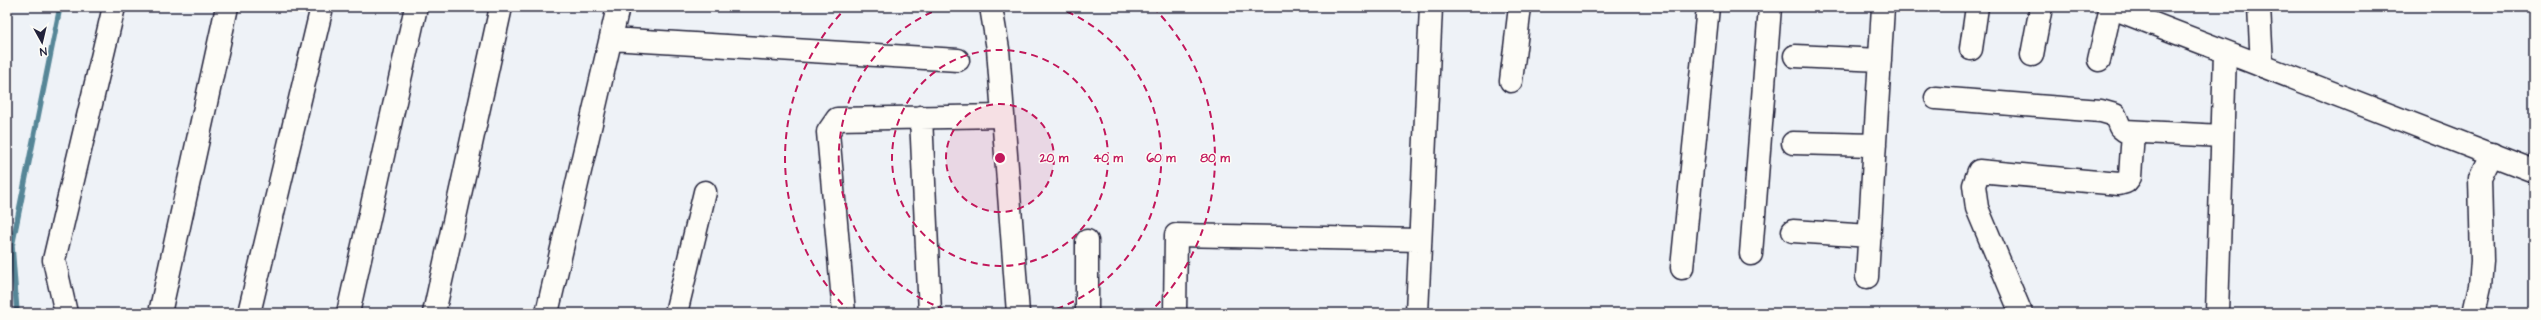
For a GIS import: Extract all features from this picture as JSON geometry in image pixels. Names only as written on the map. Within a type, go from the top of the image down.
[{"type":"street","points":[[66,313],[54,260],[114,7]]},
{"type":"street","points":[[160,313],[227,7]]},
{"type":"street","points":[[249,313],[322,7]]},
{"type":"street","points":[[348,313],[416,7]]},
{"type":"street","points":[[434,313],[501,7]]},
{"type":"street","points":[[547,313],[618,7]]},
{"type":"street","points":[[991,7],[998,49],[1018,313]]},
{"type":"street","points":[[1416,313],[1431,7]]},
{"type":"street","points":[[1511,81],[1520,7]]},
{"type":"street","points":[[1682,268],[1708,7]]},
{"type":"street","points":[[1752,254],[1770,7]]},
{"type":"street","points":[[1867,277],[1883,7]]},
{"type":"street","points":[[1970,49],[1977,7]]},
{"type":"street","points":[[2032,56],[2041,7]]},
{"type":"street","points":[[2099,60],[2110,7],[2225,53],[2534,171]]},
{"type":"street","points":[[2259,7],[2262,66]]},
{"type":"street","points":[[611,39],[958,60]]},
{"type":"street","points":[[2216,313],[2225,53]]},
{"type":"street","points":[[1795,56],[1880,60]]},
{"type":"street","points":[[1936,98],[2101,110],[2115,115],[2120,127],[2133,132],[2222,136]]},
{"type":"street","points":[[844,313],[828,132],[837,119],[1003,116]]},
{"type":"street","points":[[921,117],[930,313]]},
{"type":"street","points":[[2021,313],[1977,208],[1974,185],[1979,171],[2119,184],[2126,182],[2130,177],[2133,132]]},
{"type":"street","points":[[1793,143],[1875,145]]},
{"type":"street","points":[[2474,313],[2480,286],[2482,260],[2480,178],[2492,154]]},
{"type":"street","points":[[676,313],[705,192]]},
{"type":"street","points":[[1793,231],[1870,236]]},
{"type":"street","points":[[1175,313],[1176,235],[1420,240]]},
{"type":"street","points":[[1087,241],[1087,313]]},
{"type":"waterway","points":[[17,313],[12,246],[60,7]]}]
